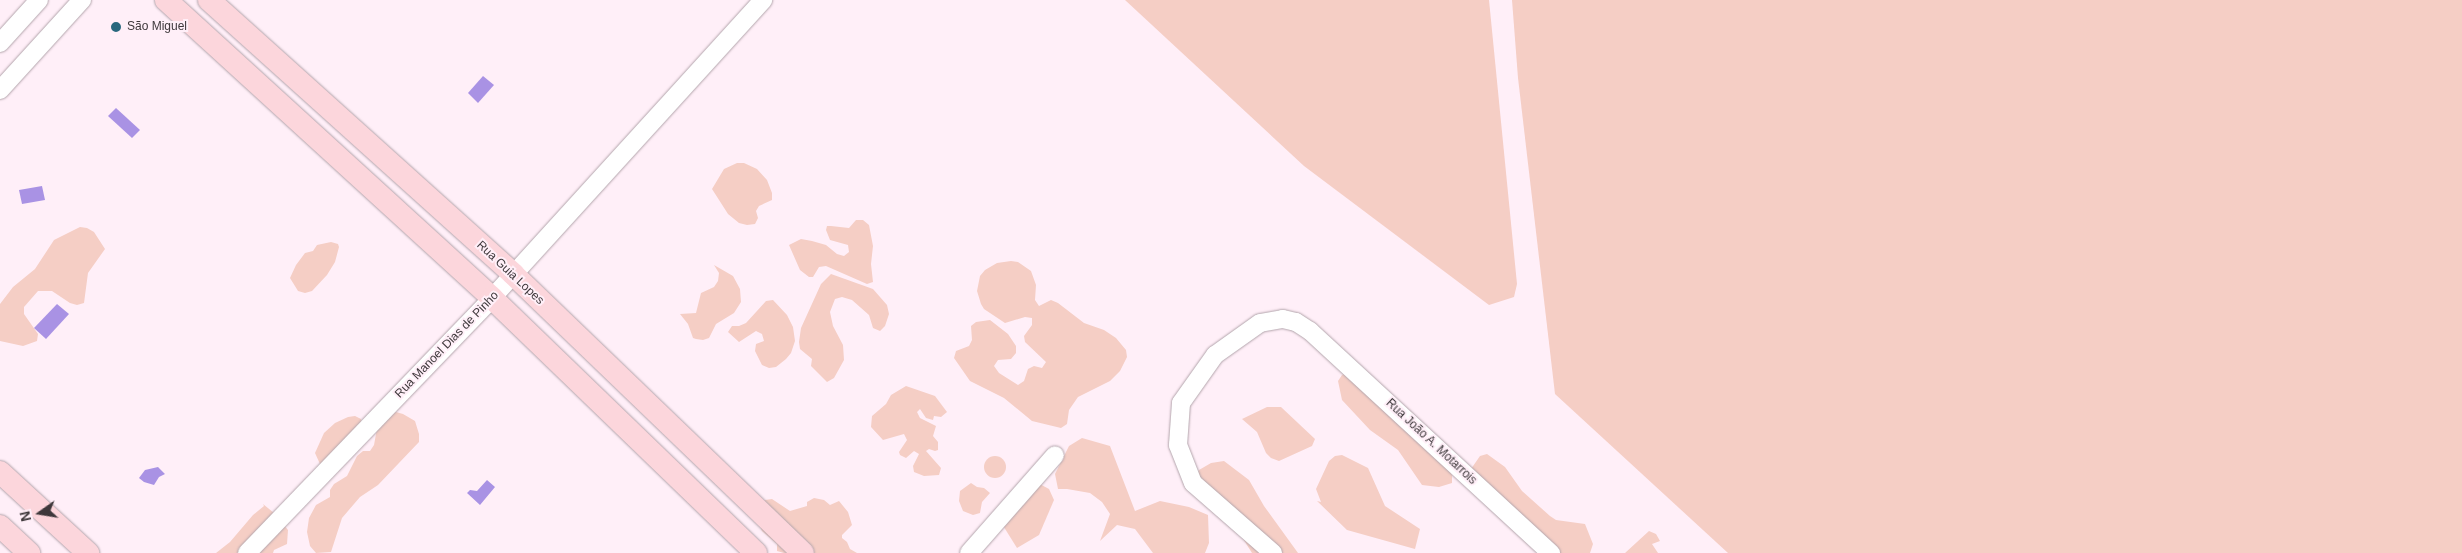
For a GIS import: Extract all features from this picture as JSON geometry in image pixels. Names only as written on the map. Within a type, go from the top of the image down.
[{"type":"main road","points":[[166,0],[492,298],[756,553]]},
{"type":"main road","name":"Rua Guia Lopes","points":[[209,0],[513,274],[803,553]]},
{"type":"main road","points":[[282,105],[301,84]]},
{"type":"main road","points":[[0,472],[88,553]]},
{"type":"main road","points":[[0,526],[29,553]]},
{"type":"street","points":[[0,43],[39,0]]},
{"type":"street","points":[[0,90],[82,0]]},
{"type":"street","name":"Rua Manoel Dias de Pinho","points":[[247,553],[492,298],[764,0]]},
{"type":"street","name":"Rua João A. Motarrois","points":[[1273,553],[1193,482],[1178,445],[1181,402],[1215,355],[1260,323],[1283,319],[1296,322],[1310,331],[1551,553]]},
{"type":"street","points":[[970,553],[1055,455]]},
{"type":"shaded area","points":[[1125,0],[1489,0],[1517,284],[1514,297],[1489,305],[1304,166]]},
{"type":"shaded area","points":[[1512,0],[2462,0],[2462,553],[1728,553],[1555,394],[1518,78]]},
{"type":"shaded area","points":[[483,76],[494,85],[478,103],[468,93]]},
{"type":"shaded area","points":[[116,108],[140,130],[132,138],[108,116]]},
{"type":"shaded area","points":[[737,163],[744,163],[757,169],[767,180],[772,193],[772,200],[759,206],[756,211],[758,218],[755,224],[739,223],[728,214],[712,189],[724,169]]},
{"type":"shaded area","points":[[42,186],[45,200],[22,204],[19,190]]},
{"type":"shaded area","points":[[856,220],[863,220],[869,225],[873,246],[871,264],[873,282],[867,284],[826,266],[819,267],[813,277],[809,277],[800,270],[789,245],[801,239],[812,241],[826,245],[837,254],[844,256],[849,252],[848,245],[830,240],[826,230],[827,226],[849,228]]},
{"type":"shaded area","points":[[80,227],[94,232],[105,249],[88,273],[84,303],[77,305],[70,303],[52,291],[38,291],[24,307],[24,314],[38,334],[37,341],[23,346],[0,341],[0,304],[13,287],[35,269],[54,240]]},
{"type":"shaded area","points":[[331,242],[338,244],[339,247],[335,262],[327,275],[312,291],[305,293],[298,291],[290,278],[296,265],[305,253],[313,251],[317,245]]},
{"type":"shaded area","points":[[1018,262],[1031,271],[1036,285],[1035,300],[1039,306],[1051,300],[1058,303],[1084,323],[1104,330],[1116,338],[1126,350],[1127,357],[1120,371],[1110,381],[1078,397],[1069,410],[1067,424],[1061,428],[1032,421],[1004,398],[970,381],[954,358],[956,351],[969,346],[972,340],[971,326],[976,322],[990,320],[1008,334],[1016,346],[1016,353],[1011,359],[998,360],[994,366],[999,373],[1018,385],[1024,381],[1028,369],[1034,366],[1042,368],[1046,362],[1025,342],[1024,336],[1032,325],[1032,318],[1025,317],[1005,323],[984,309],[981,304],[977,291],[980,276],[985,270],[997,263]]},
{"type":"shaded area","points":[[714,265],[733,276],[740,289],[741,302],[734,313],[716,324],[709,338],[703,340],[696,339],[693,338],[688,324],[680,314],[696,313],[701,293],[714,287],[718,281],[719,273]]},
{"type":"shaded area","points":[[831,274],[873,289],[887,305],[889,314],[885,326],[880,331],[873,328],[869,315],[852,300],[842,297],[835,299],[830,312],[833,326],[843,345],[844,360],[834,378],[827,382],[811,366],[812,359],[800,349],[799,342],[801,328],[821,284]]},
{"type":"shaded area","points":[[773,300],[787,315],[793,327],[795,341],[791,353],[786,359],[776,367],[769,368],[762,365],[755,351],[756,344],[764,341],[762,334],[756,331],[739,342],[728,332],[732,326],[746,323],[766,301]]},
{"type":"shaded area","points":[[57,304],[69,314],[46,339],[34,328]]},
{"type":"shaded area","points":[[1354,368],[1449,469],[1452,475],[1452,483],[1439,487],[1422,485],[1398,450],[1370,430],[1342,400],[1338,381],[1342,375]]},
{"type":"shaded area","points":[[906,386],[935,396],[947,412],[941,417],[934,416],[933,420],[926,418],[920,409],[917,412],[920,418],[936,426],[933,436],[938,442],[938,450],[929,449],[926,451],[941,468],[939,475],[924,476],[914,472],[913,466],[919,454],[914,451],[906,458],[900,455],[899,452],[907,440],[904,434],[883,440],[871,427],[872,416],[886,404],[891,395]]},
{"type":"shaded area","points":[[1267,407],[1281,407],[1315,439],[1312,446],[1279,461],[1271,458],[1266,453],[1257,432],[1242,419]]},
{"type":"shaded area","points":[[396,412],[415,421],[419,442],[378,485],[360,497],[342,518],[331,552],[316,553],[310,546],[307,532],[309,518],[316,505],[330,497],[330,490],[334,484],[347,476],[357,456],[363,451],[370,451],[374,445],[378,423],[383,417]]},
{"type":"shaded area","points":[[355,416],[361,419],[363,433],[326,469],[320,464],[315,453],[324,433],[335,423]]},
{"type":"shaded area","points":[[1082,438],[1110,446],[1135,511],[1160,501],[1189,507],[1208,515],[1209,543],[1205,553],[1153,553],[1135,529],[1117,525],[1100,541],[1110,514],[1102,502],[1090,493],[1058,489],[1055,474],[1069,446]]},
{"type":"shaded area","points":[[1487,454],[1505,467],[1522,491],[1550,516],[1556,520],[1585,524],[1593,544],[1590,553],[1542,553],[1471,469],[1480,456]]},
{"type":"shaded area","points":[[1342,455],[1368,468],[1385,506],[1420,529],[1415,549],[1347,530],[1317,501],[1321,502],[1316,489],[1329,461],[1335,456]]},
{"type":"shaded area","points":[[995,456],[1003,459],[1006,467],[1003,475],[995,478],[987,475],[984,467],[987,459]]},
{"type":"shaded area","points":[[1224,461],[1249,480],[1264,506],[1298,553],[1252,553],[1240,534],[1193,483],[1199,470],[1211,463]]},
{"type":"shaded area","points":[[158,467],[165,474],[159,477],[154,485],[144,482],[139,478],[145,470]]},
{"type":"shaded area","points":[[487,480],[495,487],[480,505],[467,493],[470,490],[477,491]]},
{"type":"shaded area","points":[[1036,482],[1049,489],[1054,500],[1039,535],[1017,548],[1002,524]]},
{"type":"shaded area","points":[[971,483],[977,487],[984,488],[990,493],[982,502],[980,513],[973,515],[963,511],[959,501],[960,491]]},
{"type":"shaded area","points":[[814,498],[824,500],[830,505],[839,501],[848,512],[852,525],[842,535],[842,538],[847,542],[850,549],[857,553],[784,553],[777,551],[777,544],[762,531],[759,524],[760,506],[765,500],[772,499],[790,511],[807,506],[807,502]]},
{"type":"shaded area","points":[[263,504],[274,513],[288,530],[287,544],[274,550],[273,553],[216,553],[230,542],[253,515],[264,506]]},
{"type":"shaded area","points":[[1649,531],[1656,534],[1660,541],[1652,544],[1658,553],[1625,553]]},
{"type":"place","name":"São Miguel","points":[[116,27]]}]
